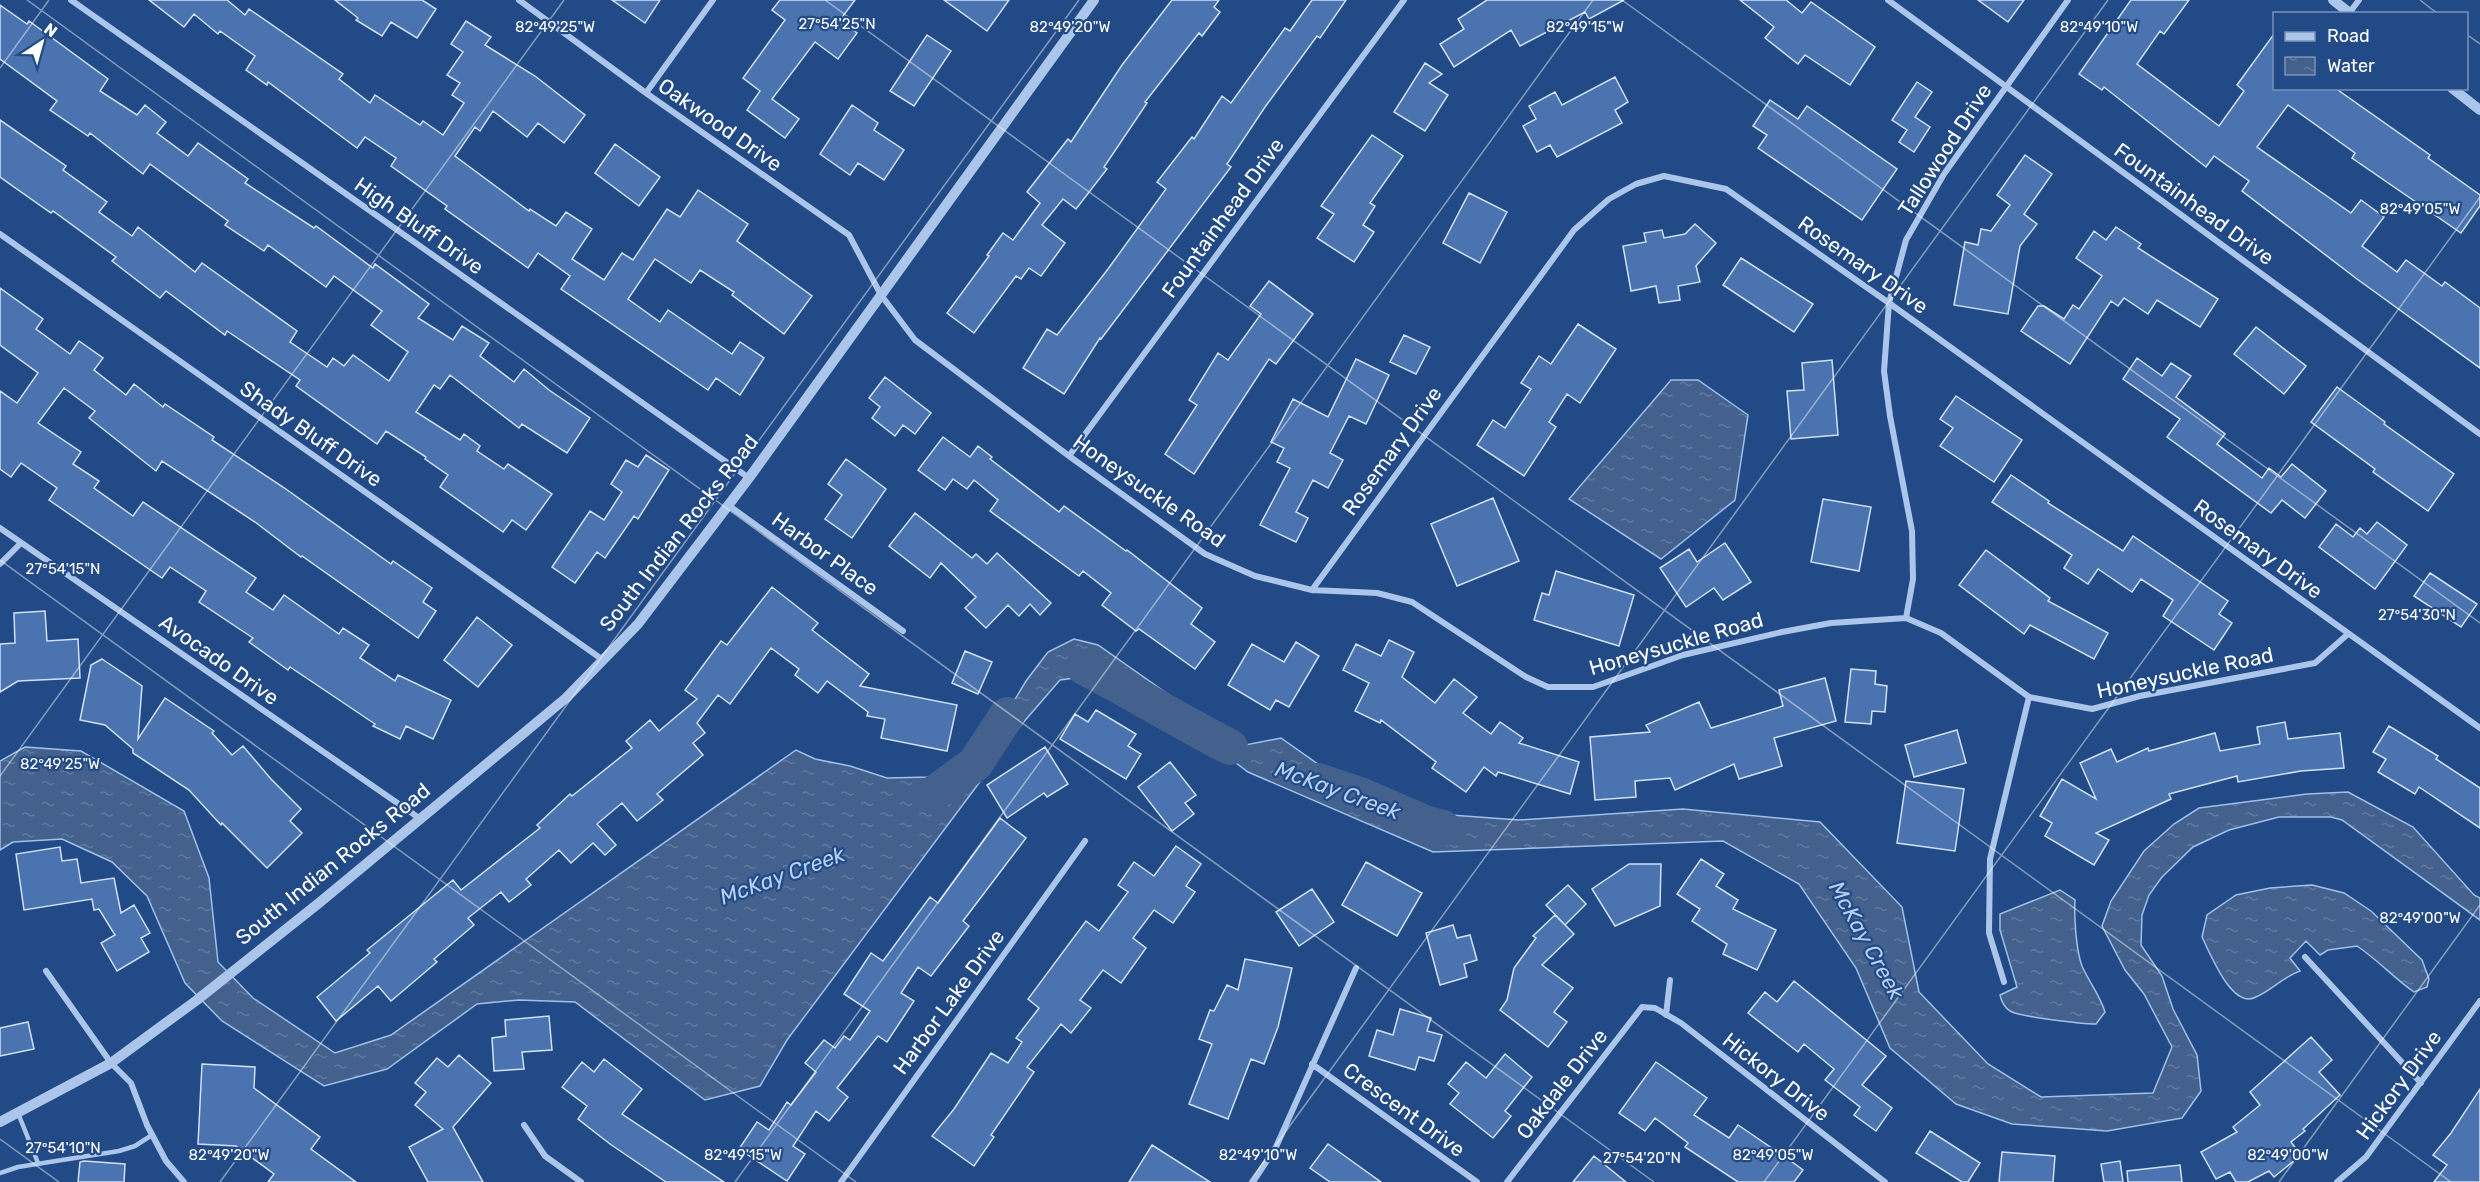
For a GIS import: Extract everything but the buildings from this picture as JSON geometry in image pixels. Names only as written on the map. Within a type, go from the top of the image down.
[{"type":"street","name":"High Bluff Drive","points":[[71,0],[749,478]]},
{"type":"street","name":"Oakwood Drive","points":[[519,0],[646,93],[849,235],[881,295]]},
{"type":"street","points":[[646,93],[713,0]]},
{"type":"street","name":"South Indian Rocks Road","points":[[0,1122],[111,1063],[197,1000],[319,903],[566,698],[638,624],[749,478],[1094,0]]},
{"type":"street","name":"Fountainhead Drive","points":[[1069,456],[1404,0]]},
{"type":"street","name":"Fountainhead Drive","points":[[1888,0],[2480,434]]},
{"type":"street","name":"Tallowood Drive","points":[[1906,618],[1913,579],[1912,531],[1890,416],[1884,371],[1889,303],[1906,240],[1944,174],[2068,0]]},
{"type":"street","points":[[2333,0],[2349,12]]},
{"type":"street","points":[[2455,90],[2480,110]]},
{"type":"street","name":"Rosemary Drive","points":[[1312,590],[1574,230],[1609,199],[1636,184],[1664,176],[1725,189],[1889,303],[2480,728]]},
{"type":"street","name":"Shady Bluff Drive","points":[[0,234],[603,660]]},
{"type":"street","name":"Honeysuckle Road","points":[[881,295],[915,340],[1069,456],[1205,554],[1255,576],[1312,590],[1377,593],[1412,602],[1526,677],[1548,687],[1593,687],[1683,656],[1792,630],[1831,623],[1906,618],[1941,633],[2029,697],[2092,709],[2140,696],[2315,663],[2348,634]]},
{"type":"street","name":"Harbor Place","points":[[728,505],[903,631]]},
{"type":"street","name":"Avocado Drive","points":[[0,528],[419,818]]},
{"type":"street","points":[[0,564],[21,543]]},
{"type":"street","points":[[2004,982],[1989,933],[1990,859],[2029,697]]},
{"type":"street","name":"Harbor Lake Drive","points":[[841,1182],[1085,841]]},
{"type":"street","points":[[2305,957],[2421,1083]]},
{"type":"street","points":[[1253,1182],[1276,1147],[1356,968]]},
{"type":"street","points":[[46,971],[111,1063],[131,1083],[152,1135],[166,1161],[183,1182]]},
{"type":"street","points":[[1666,1015],[1670,980]]},
{"type":"street","name":"Hickory Drive","points":[[2337,1182],[2366,1157],[2480,1001]]},
{"type":"street","name":"Hickory Drive","points":[[1642,1007],[1655,1008],[1681,1023],[1885,1182]]},
{"type":"street","name":"Oakdale Drive","points":[[1507,1182],[1642,1007]]},
{"type":"street","name":"Crescent Drive","points":[[1312,1064],[1477,1182]]},
{"type":"street","points":[[524,1125],[545,1156],[581,1182]]},
{"type":"lane","points":[[18,1113],[38,1163]]},
{"type":"lane","points":[[0,1173],[38,1163],[119,1151],[135,1146],[152,1135]]},
{"type":"water","points":[[1671,380],[1698,380],[1748,415],[1735,500],[1661,559],[1569,499]]},
{"type":"water","points":[[1074,639],[1098,645],[1202,718],[1235,747],[1281,738],[1383,810],[1519,820],[1683,809],[1820,822],[1902,907],[1919,992],[1988,1064],[2041,1097],[2153,1093],[2172,1047],[2144,994],[2125,970],[2102,926],[2111,901],[2144,851],[2174,824],[2199,808],[2307,794],[2348,792],[2413,827],[2474,895],[2480,898],[2480,920],[2342,820],[2331,817],[2279,817],[2229,830],[2193,847],[2162,877],[2149,895],[2142,915],[2141,945],[2162,976],[2173,1009],[2197,1055],[2201,1091],[2182,1118],[2107,1131],[2012,1124],[1956,1104],[1890,1048],[1856,968],[1799,884],[1723,841],[1433,852],[1248,772],[1158,704],[1097,675],[1060,680],[1016,731],[994,762],[981,756],[1026,681],[1048,652]]},
{"type":"water","points":[[25,747],[81,751],[184,811],[209,878],[218,962],[253,998],[335,1053],[391,1035],[796,750],[815,759],[850,766],[887,778],[930,777],[962,758],[988,771],[787,1040],[760,1086],[705,1100],[575,1002],[519,1000],[477,1004],[387,1069],[324,1086],[222,1021],[185,983],[147,896],[112,862],[62,839],[13,842],[0,850],[0,761]]},
{"type":"water","points":[[2312,885],[2344,893],[2371,911],[2422,960],[2429,979],[2427,987],[2414,992],[2357,946],[2328,950],[2320,955],[2306,941],[2290,958],[2300,971],[2256,997],[2247,999],[2230,988],[2202,937],[2207,915],[2236,895],[2270,888]]},
{"type":"water","points":[[2060,890],[2075,900],[2080,959],[2105,1012],[2096,1024],[2052,1020],[2016,1013],[2006,1008],[2000,995],[2017,987],[2000,930],[2000,914]]},
{"type":"waterway","name":"McKay Creek","points":[[1084,667],[1230,747]]},
{"type":"waterway","name":"McKay Creek","points":[[936,792],[975,764],[1007,715]]},
{"type":"waterway","name":"McKay Creek","points":[[1318,781],[1360,795],[1427,824],[1443,828]]}]
